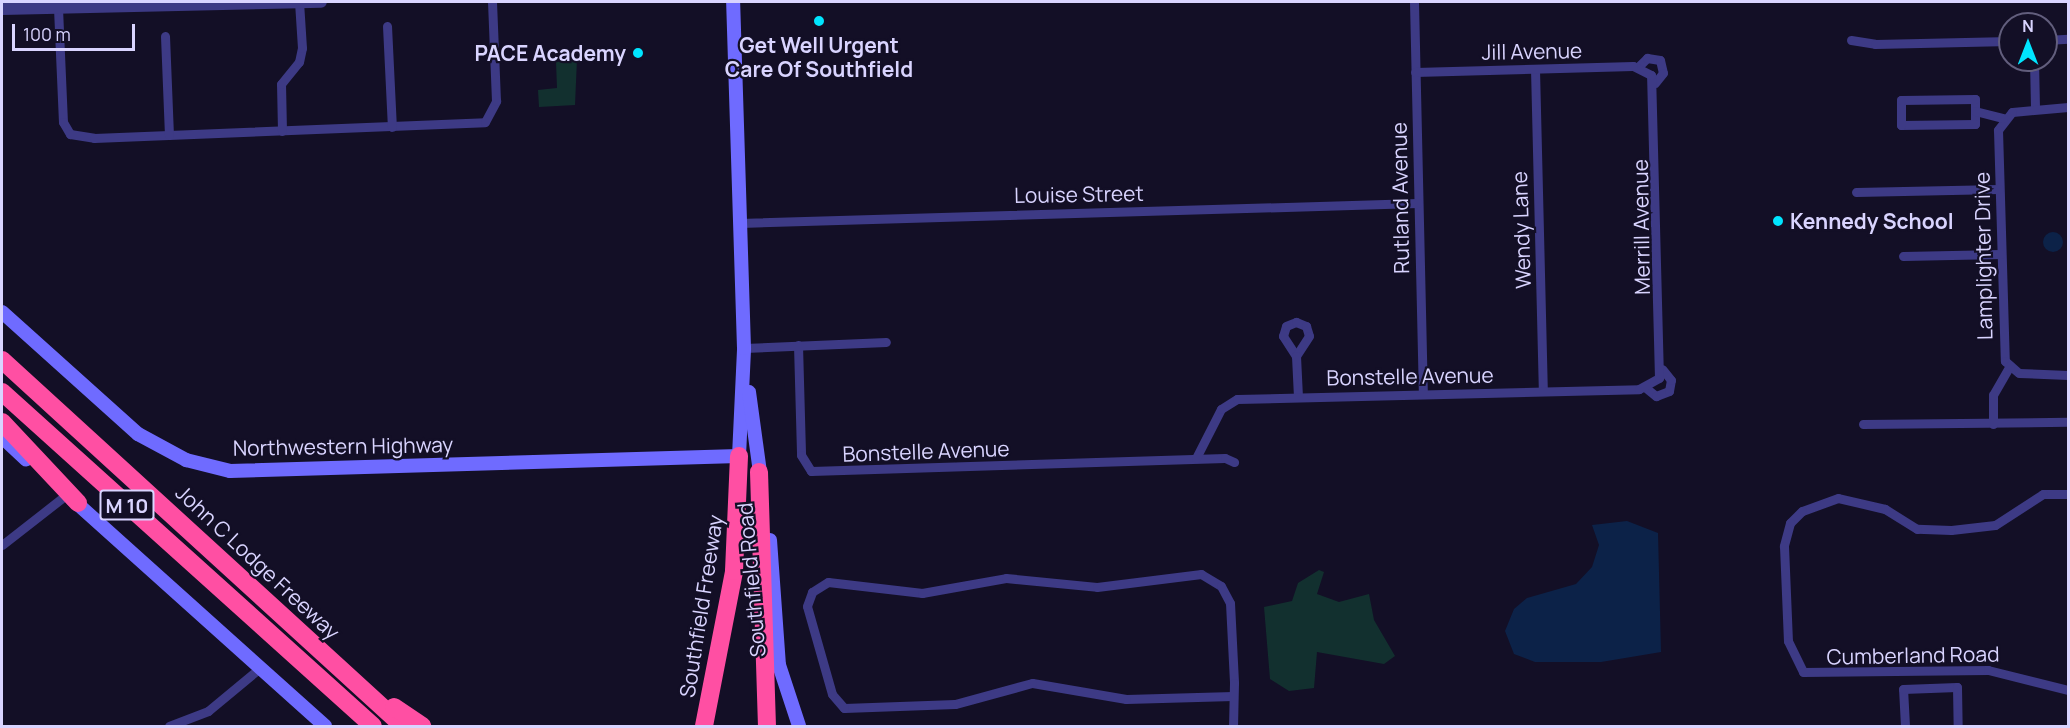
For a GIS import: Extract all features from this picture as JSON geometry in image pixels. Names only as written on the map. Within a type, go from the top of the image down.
[{"type":"highway","name":"John C Lodge Freeway","points":[[2,360],[403,726]]},
{"type":"highway","name":"John C Lodge Freeway","points":[[2,392],[372,726]]},
{"type":"highway","points":[[2,422],[72,499]]},
{"type":"highway","name":"Southfield Freeway","points":[[704,726],[734,572],[739,456]]},
{"type":"highway","points":[[759,472],[767,726]]},
{"type":"highway","points":[[166,509],[422,726]]},
{"type":"main road","name":"Southfield Road","points":[[733,2],[744,353],[739,456]]},
{"type":"main road","name":"Northwestern Highway","points":[[2,312],[138,434],[186,460],[222,469],[739,456]]},
{"type":"main road","name":"Southfield Road","points":[[744,353],[759,472],[767,506],[779,665],[799,726]]},
{"type":"main road","points":[[2,437],[325,726]]},
{"type":"street","points":[[282,131],[281,84],[299,62],[302,48],[299,2]]},
{"type":"street","points":[[2,9],[321,2]]},
{"type":"street","points":[[58,8],[66,130],[87,138],[478,124],[490,118],[496,101],[492,2]]},
{"type":"street","name":"Rutland Avenue","points":[[1414,2],[1423,394]]},
{"type":"street","points":[[387,26],[392,127]]},
{"type":"street","points":[[165,36],[169,135]]},
{"type":"street","points":[[1851,40],[1875,44],[1998,41]]},
{"type":"street","points":[[1638,67],[1647,58],[1660,60],[1663,74],[1655,83]]},
{"type":"street","name":"Jill Avenue","points":[[1415,72],[1638,67],[1649,72]]},
{"type":"street","name":"Wendy Lane","points":[[1535,69],[1543,391]]},
{"type":"street","name":"Merrill Avenue","points":[[1649,72],[1655,83],[1662,369],[1656,382]]},
{"type":"street","points":[[2034,72],[2035,108]]},
{"type":"street","points":[[1975,99],[1975,111],[1975,124],[1901,125],[1901,100],[1975,99]]},
{"type":"street","points":[[1975,111],[2003,118],[2035,108],[2068,107]]},
{"type":"street","name":"Lamplighter Drive","points":[[1993,424],[1993,395],[2010,366],[2003,353],[1998,130],[2003,118]]},
{"type":"street","points":[[1856,192],[1999,189]]},
{"type":"street","name":"Louise Street","points":[[740,224],[1418,203]]},
{"type":"street","points":[[1903,256],[2001,254]]},
{"type":"street","points":[[744,353],[798,345],[886,342]]},
{"type":"street","name":"Bonstelle Avenue","points":[[798,345],[803,465],[817,472],[1196,458],[1234,462]]},
{"type":"street","points":[[1296,356],[1298,397]]},
{"type":"street","points":[[2010,366],[2030,375],[2068,375]]},
{"type":"street","points":[[1646,388],[1656,396],[1669,391],[1671,380],[1662,369]]},
{"type":"street","name":"Bonstelle Avenue","points":[[1196,458],[1221,409],[1231,401],[1298,397],[1646,388],[1656,382]]},
{"type":"street","points":[[1863,424],[2068,422]]},
{"type":"street","name":"Cumberland Road","points":[[2068,494],[2043,494],[2005,521],[1973,529],[1917,529],[1885,509],[1853,499],[1816,502],[1790,523],[1784,546],[1788,641],[1794,663],[1811,675],[2009,672],[2068,690]]},
{"type":"street","points":[[2,545],[72,499]]},
{"type":"street","points":[[1233,696],[1126,699],[1032,683],[955,704],[849,709],[832,694],[807,606],[812,592],[828,582],[922,593],[1006,578],[1105,587],[1202,574],[1221,586],[1230,603],[1233,696],[1233,726]]},
{"type":"street","points":[[169,726],[184,725],[217,705],[261,667]]},
{"type":"street","points":[[1905,726],[1904,689],[1957,687],[1958,726]]},
{"type":"green space","points":[[577,59],[575,105],[539,107],[538,90],[557,88],[556,62]]},
{"type":"green space","points":[[1319,570],[1324,572],[1317,594],[1339,602],[1369,594],[1374,620],[1395,656],[1384,664],[1317,652],[1314,688],[1289,691],[1270,679],[1264,607],[1292,601],[1298,583]]},
{"type":"water","points":[[2053,232],[2060,235],[2063,242],[2060,249],[2053,252],[2046,249],[2043,242],[2046,235]]},
{"type":"water","points":[[1627,521],[1658,533],[1661,652],[1601,662],[1535,662],[1514,654],[1505,631],[1514,609],[1527,598],[1576,584],[1592,567],[1599,545],[1592,525]]},
{"type":"place","name":"Get Well Urgent Care Of Southfield","points":[[819,21]]},
{"type":"place","name":"PACE Academy","points":[[638,53]]},
{"type":"place","name":"Kennedy School","points":[[1778,221]]}]
